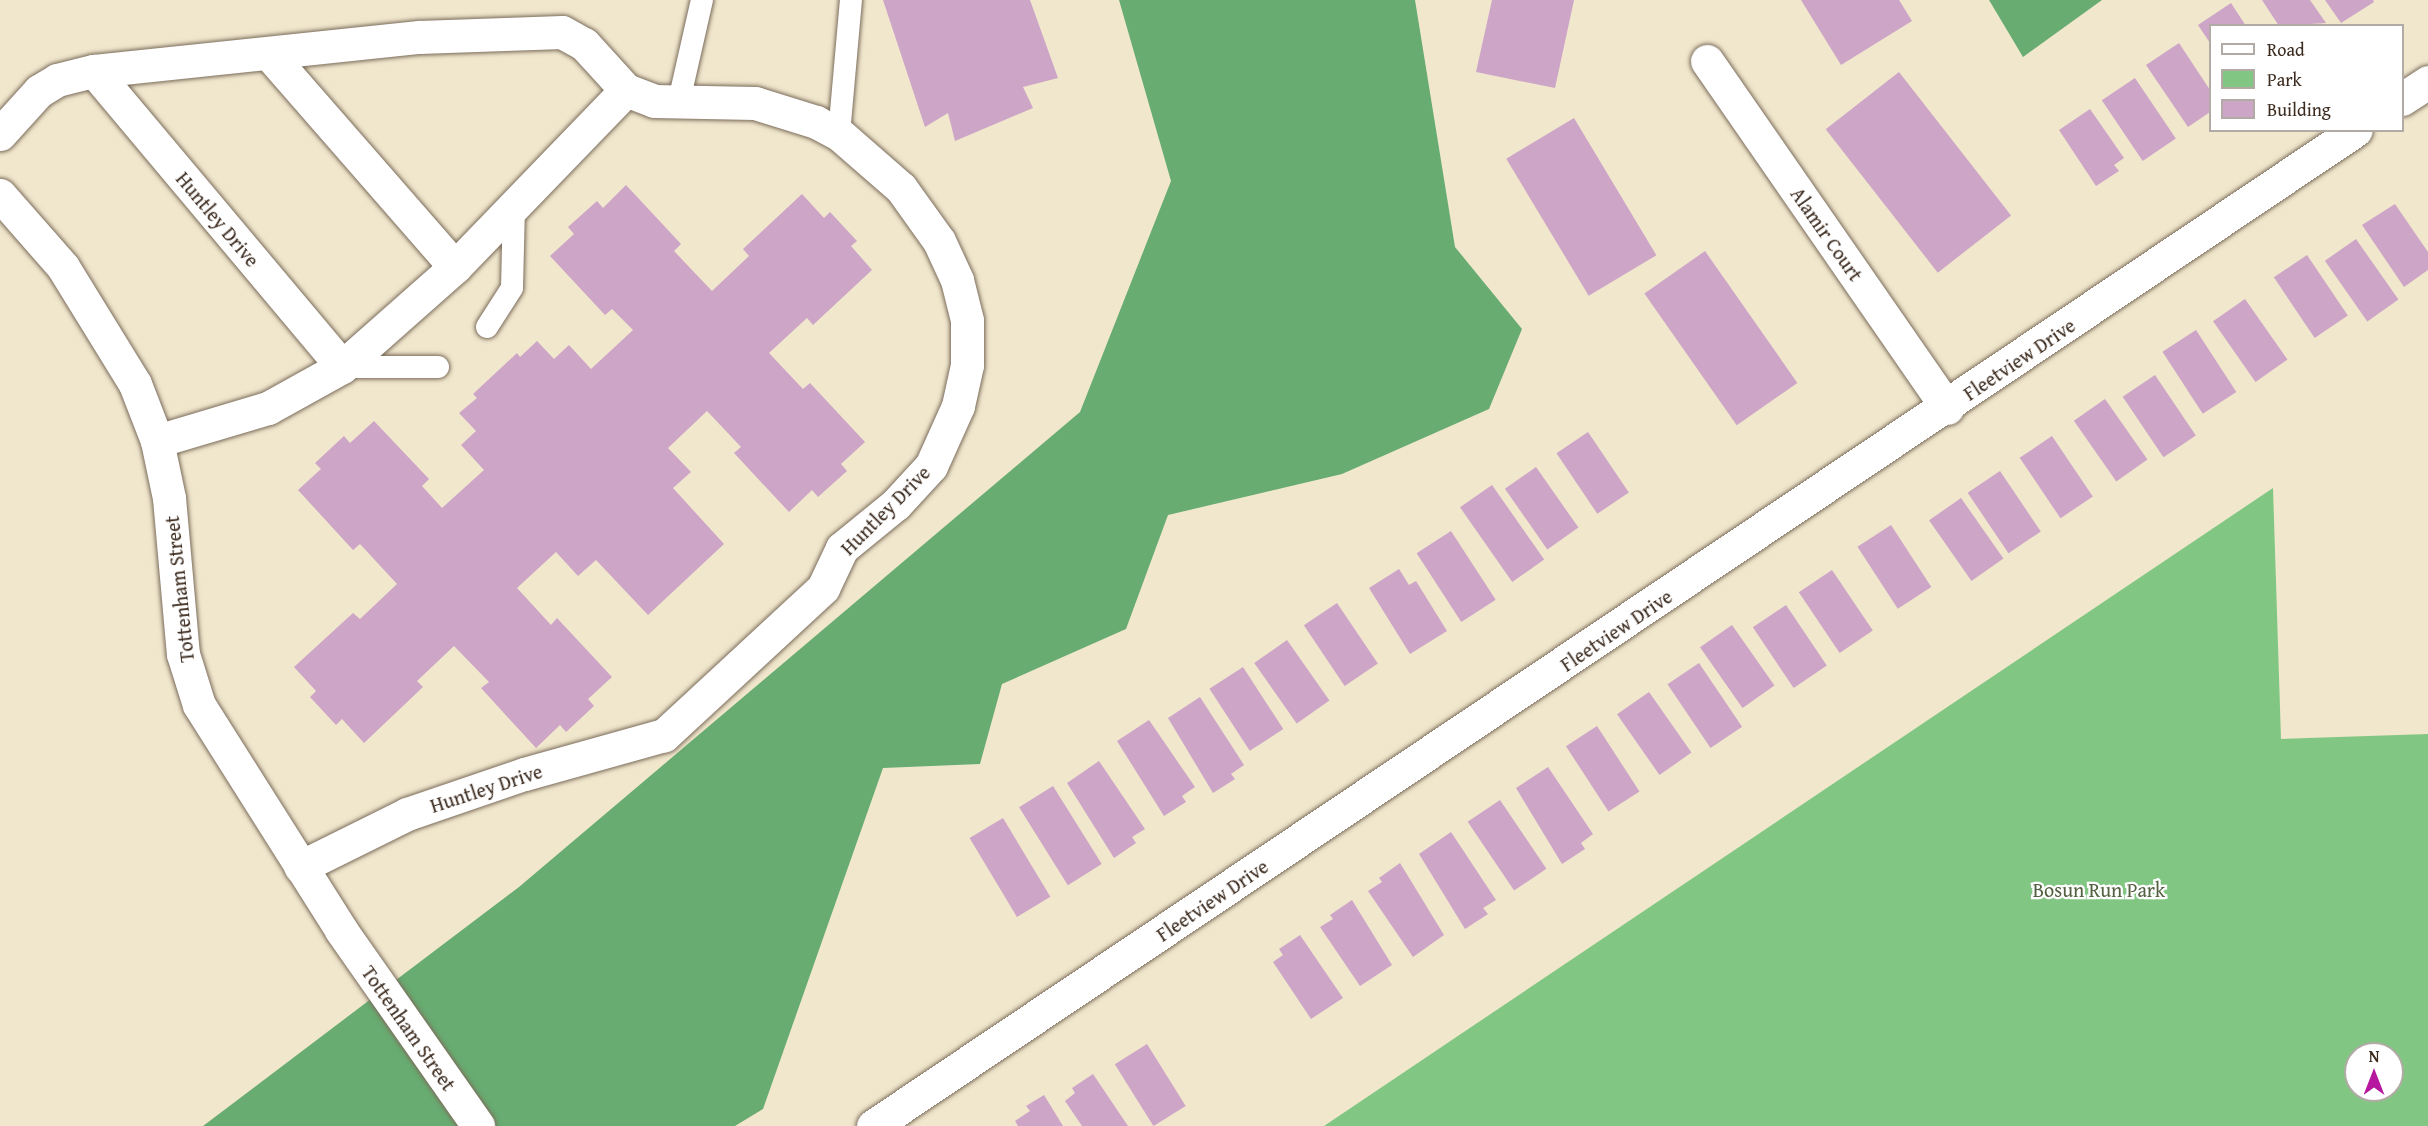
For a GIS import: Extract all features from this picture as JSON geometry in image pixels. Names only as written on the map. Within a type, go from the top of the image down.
[{"type":"street","name":"Huntley Drive","points":[[0,134],[39,91],[57,80],[94,71],[270,55],[419,38],[552,30],[573,36],[584,44],[626,90],[654,101],[755,103],[816,122],[839,134],[901,188],[939,241],[957,280],[967,320],[967,365],[958,406],[931,466],[896,504],[842,548],[823,588],[664,735],[524,774],[407,814],[300,867]]},
{"type":"street","points":[[270,55],[455,267]]},
{"type":"street","name":"Alamir Court","points":[[1707,61],[1947,408]]},
{"type":"street","name":"Huntley Drive","points":[[94,71],[342,367]]},
{"type":"street","points":[[2404,98],[2428,82]]},
{"type":"street","points":[[157,441],[268,408],[342,367],[455,267],[626,90]]},
{"type":"street","name":"Fleetview Drive","points":[[873,1126],[1947,408],[2353,132]]},
{"type":"street","name":"Tottenham Street","points":[[0,195],[63,267],[103,327],[135,384],[157,441],[169,498],[180,631],[189,677],[216,736],[300,867],[478,1126]]},
{"type":"lane","points":[[679,101],[702,0]]},
{"type":"lane","points":[[839,134],[850,0]]},
{"type":"lane","points":[[487,327],[512,288],[514,206]]},
{"type":"lane","points":[[342,367],[438,367]]},
{"type":"green space","points":[[1119,0],[1415,0],[1455,247],[1522,329],[1489,409],[1342,474],[1168,515],[1126,629],[1002,684],[980,764],[883,768],[763,1109],[735,1126],[203,1126],[519,887],[1080,412],[1171,181]]},
{"type":"green space","points":[[1989,0],[2102,0],[2023,57]]},
{"type":"green space","name":"Bosun Run Park","points":[[2273,488],[2281,739],[2428,734],[2428,1126],[1324,1126]]},
{"type":"building","points":[[883,0],[1030,0],[1058,78],[1023,87],[1033,108],[955,141],[948,113],[925,127]]},
{"type":"building","points":[[1492,0],[1574,0],[1555,88],[1476,72]]},
{"type":"building","points":[[1801,0],[1899,0],[1912,21],[1841,65]]},
{"type":"building","points":[[2262,0],[2310,0],[2326,23],[2310,24],[2278,24]]},
{"type":"building","points":[[2325,0],[2373,0],[2374,2],[2341,23]]},
{"type":"building","points":[[2231,3],[2245,24],[2209,24],[2209,42],[2198,25]]},
{"type":"building","points":[[2179,43],[2209,88],[2209,113],[2188,127],[2146,65]]},
{"type":"building","points":[[1899,72],[2011,215],[1938,273],[1826,129]]},
{"type":"building","points":[[2135,78],[2176,139],[2143,161],[2102,100]]},
{"type":"building","points":[[2090,109],[2124,158],[2114,165],[2119,171],[2096,186],[2059,130]]},
{"type":"building","points":[[1574,118],[1656,255],[1589,296],[1506,159]]},
{"type":"building","points":[[626,185],[681,244],[674,251],[712,291],[749,256],[743,249],[802,194],[824,218],[830,212],[857,241],[851,246],[872,270],[813,325],[807,318],[769,353],[803,389],[810,383],[865,442],[841,464],[847,471],[818,497],[812,490],[789,512],[734,453],[741,447],[707,411],[668,448],[691,472],[673,488],[724,544],[648,615],[596,560],[578,576],[556,552],[517,588],[551,625],[557,618],[612,677],[588,699],[594,706],[566,732],[560,725],[536,748],[481,688],[489,682],[454,646],[417,681],[423,687],[364,743],[342,719],[336,725],[310,697],[316,691],[294,667],[353,613],[360,619],[397,584],[360,544],[353,550],[298,490],[321,469],[315,463],[344,436],[350,443],[374,421],[429,479],[422,486],[442,508],[484,470],[461,445],[476,431],[459,413],[477,398],[473,394],[517,353],[520,357],[537,341],[554,359],[569,345],[591,369],[633,330],[612,309],[605,315],[550,256],[574,234],[568,227],[597,201],[603,208]]},
{"type":"building","points":[[2395,204],[2428,252],[2428,270],[2404,287],[2362,225]]},
{"type":"building","points":[[2356,239],[2398,300],[2367,321],[2325,261]]},
{"type":"building","points":[[1705,251],[1797,383],[1737,425],[1644,293]]},
{"type":"building","points":[[2307,255],[2348,316],[2315,338],[2274,277]]},
{"type":"building","points":[[2245,299],[2287,360],[2255,382],[2213,321]]},
{"type":"building","points":[[2196,330],[2236,392],[2203,414],[2162,352]]},
{"type":"building","points":[[2155,375],[2196,436],[2163,457],[2123,397]]},
{"type":"building","points":[[2105,399],[2147,460],[2116,481],[2074,421]]},
{"type":"building","points":[[1588,432],[1629,493],[1597,514],[1556,453]]},
{"type":"building","points":[[2052,436],[2093,497],[2060,518],[2020,458]]},
{"type":"building","points":[[1536,467],[1578,528],[1547,549],[1505,489]]},
{"type":"building","points":[[2000,471],[2041,532],[2008,553],[1968,493]]},
{"type":"building","points":[[1492,485],[1544,560],[1512,582],[1460,507]]},
{"type":"building","points":[[1961,498],[2003,559],[1971,581],[1929,520]]},
{"type":"building","points":[[1891,525],[1931,587],[1898,609],[1857,547]]},
{"type":"building","points":[[1451,531],[1496,600],[1461,622],[1417,553]]},
{"type":"building","points":[[1399,569],[1409,585],[1416,581],[1447,631],[1410,654],[1369,588]]},
{"type":"building","points":[[1832,570],[1873,631],[1840,653],[1799,592]]},
{"type":"building","points":[[1337,603],[1378,664],[1345,686],[1304,625]]},
{"type":"building","points":[[1786,605],[1827,666],[1794,688],[1753,627]]},
{"type":"building","points":[[1732,625],[1774,686],[1742,708],[1700,647]]},
{"type":"building","points":[[1287,640],[1329,701],[1297,724],[1254,663]]},
{"type":"building","points":[[1699,663],[1742,727],[1711,748],[1667,684]]},
{"type":"building","points":[[1243,667],[1283,729],[1250,751],[1209,689]]},
{"type":"building","points":[[1649,692],[1691,753],[1659,775],[1617,714]]},
{"type":"building","points":[[1200,697],[1244,765],[1231,774],[1235,779],[1213,793],[1168,718]]},
{"type":"building","points":[[1149,720],[1195,787],[1182,796],[1186,802],[1164,816],[1117,741]]},
{"type":"building","points":[[1597,726],[1639,791],[1608,812],[1566,746]]},
{"type":"building","points":[[1099,761],[1145,829],[1132,837],[1136,843],[1114,858],[1067,783]]},
{"type":"building","points":[[1548,767],[1593,834],[1581,843],[1585,849],[1562,864],[1516,788]]},
{"type":"building","points":[[1053,786],[1102,864],[1068,885],[1019,807]]},
{"type":"building","points":[[1500,800],[1546,869],[1514,891],[1468,822]]},
{"type":"building","points":[[1003,818],[1050,897],[1017,917],[970,838]]},
{"type":"building","points":[[1451,832],[1496,900],[1483,908],[1488,914],[1465,929],[1419,854]]},
{"type":"building","points":[[1400,863],[1444,935],[1413,957],[1368,891],[1382,882],[1379,878]]},
{"type":"building","points":[[1352,900],[1392,965],[1360,986],[1320,927],[1333,919],[1330,915]]},
{"type":"building","points":[[1300,935],[1343,998],[1311,1019],[1273,962],[1283,955],[1279,949]]},
{"type":"building","points":[[1147,1044],[1186,1106],[1153,1126],[1115,1064]]},
{"type":"building","points":[[1093,1074],[1128,1126],[1082,1126],[1065,1101],[1075,1093],[1072,1088]]},
{"type":"building","points":[[1044,1095],[1063,1126],[1018,1126],[1015,1121],[1030,1111],[1026,1106]]}]
